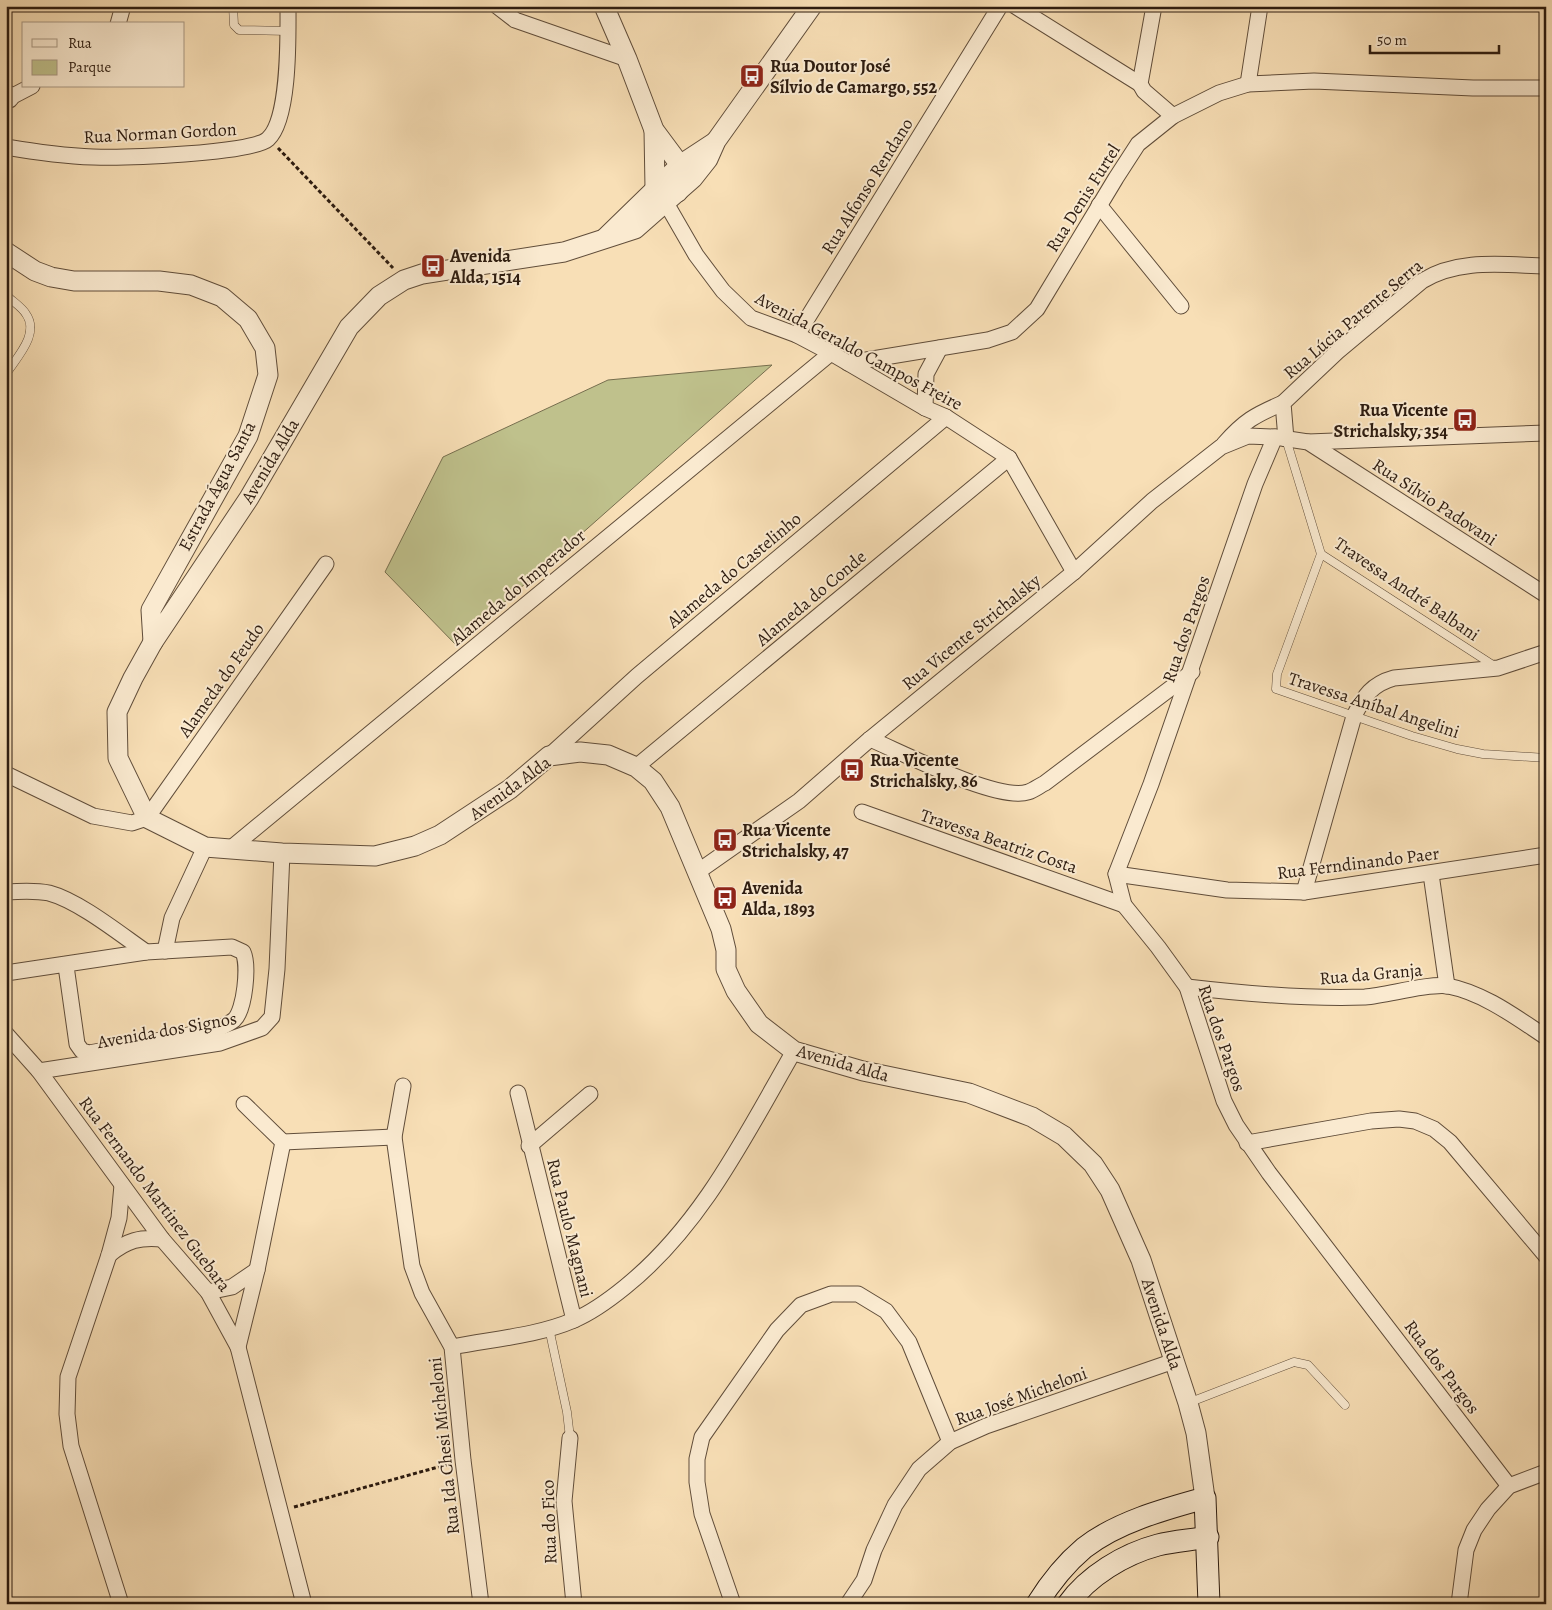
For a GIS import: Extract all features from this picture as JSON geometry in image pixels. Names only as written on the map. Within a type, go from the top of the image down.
[{"type":"main road","name":"Avenida Alda","points":[[1205,1498],[1208,1537],[1209,1604]]},
{"type":"main road","points":[[1037,1604],[1054,1577],[1085,1548],[1120,1528],[1173,1507],[1205,1498]]},
{"type":"main road","points":[[1068,1604],[1077,1591],[1109,1566],[1158,1545],[1208,1537]]},
{"type":"street","points":[[119,22],[123,6]]},
{"type":"street","points":[[269,139],[282,114],[288,6]]},
{"type":"street","points":[[497,6],[515,20],[627,60]]},
{"type":"street","points":[[604,6],[654,130],[680,165],[672,198]]},
{"type":"street","points":[[716,141],[812,6]]},
{"type":"street","name":"Rua Alfonso Rendano","points":[[798,335],[1000,6]]},
{"type":"street","points":[[1015,6],[1140,84],[1144,91],[1173,116]]},
{"type":"street","points":[[1140,84],[1154,6]]},
{"type":"street","points":[[1248,84],[1260,6]]},
{"type":"street","name":"Rua Denis Furtel","points":[[848,363],[988,340],[1012,332],[1037,309],[1138,144],[1173,116],[1219,93],[1248,84],[1314,81],[1473,88],[1546,88]]},
{"type":"street","points":[[7,97],[27,88]]},
{"type":"street","points":[[654,130],[655,188]]},
{"type":"street","name":"Rua Norman Gordon","points":[[6,147],[42,153],[93,157],[229,151],[255,146],[269,139]]},
{"type":"street","name":"Avenida Alda","points":[[606,237],[680,165],[716,141]]},
{"type":"street","name":"Avenida Alda","points":[[716,141],[708,159],[672,198],[635,229],[564,252],[462,266],[422,274],[404,280],[379,296],[349,327],[249,498],[153,642],[118,712],[118,758],[147,818],[205,847],[282,853],[375,856],[415,846],[463,822],[510,788],[549,756],[580,752],[608,755],[636,767],[654,781],[670,807],[721,929],[726,950],[726,969],[736,991],[759,1024],[794,1051],[863,1071],[969,1093],[1032,1117],[1064,1136],[1093,1164],[1110,1190],[1141,1260],[1188,1403],[1196,1433],[1205,1498]]},
{"type":"street","name":"Avenida Geraldo Campos Freire","points":[[672,198],[696,256],[723,291],[751,318],[798,335],[926,408],[946,417],[1010,458],[1074,572]]},
{"type":"street","points":[[1099,205],[1181,306]]},
{"type":"street","name":"Estrada Água Santa","points":[[6,252],[35,271],[51,277],[74,281],[159,281],[191,284],[222,297],[248,319],[265,348],[268,375],[248,436],[151,610],[153,642]]},
{"type":"street","name":"Rua Lúcia Parente Serra","points":[[1280,438],[1283,403],[1337,352],[1422,281],[1435,273],[1452,268],[1480,265],[1546,266]]},
{"type":"street","points":[[926,408],[926,374],[940,348]]},
{"type":"street","name":"Alameda do Imperador","points":[[230,849],[831,353]]},
{"type":"street","points":[[1221,447],[1242,424],[1260,413],[1283,403]]},
{"type":"street","name":"Alameda do Castelinho","points":[[549,756],[637,676],[946,417]]},
{"type":"street","points":[[1308,442],[1546,433]]},
{"type":"street","name":"Rua Vicente Strichalsky","points":[[696,873],[799,801],[870,739],[1074,572],[1152,501],[1221,447],[1248,436],[1280,438]]},
{"type":"street","name":"Rua Sílvio Padovani","points":[[1280,438],[1308,442],[1546,595]]},
{"type":"street","name":"Rua dos Pargos","points":[[1280,438],[1255,484],[1192,672],[1116,874],[1124,905],[1187,987],[1224,1101],[1248,1143],[1509,1486]]},
{"type":"street","name":"Alameda do Conde","points":[[636,767],[1010,458]]},
{"type":"street","name":"Alameda do Feudo","points":[[147,818],[326,564]]},
{"type":"street","points":[[1304,892],[1354,716],[1362,699],[1380,682],[1394,678],[1498,668],[1546,652]]},
{"type":"street","points":[[870,739],[980,785],[1007,793],[1027,792],[1045,783],[1192,672]]},
{"type":"street","points":[[6,774],[93,816],[132,823],[147,818]]},
{"type":"street","name":"Travessa Beatriz Costa","points":[[862,812],[1124,905]]},
{"type":"street","points":[[165,951],[172,918],[205,847]]},
{"type":"street","name":"Avenida dos Signos","points":[[39,1071],[220,1043],[262,1028],[272,1016],[277,969],[282,853]]},
{"type":"street","name":"Rua Ferndinando Paer","points":[[1116,874],[1227,890],[1304,892],[1546,855]]},
{"type":"street","points":[[1431,874],[1447,986]]},
{"type":"street","points":[[6,892],[32,891],[50,893],[72,904],[146,952]]},
{"type":"street","points":[[6,973],[66,966],[146,952],[232,947],[243,952],[247,960],[243,999],[235,1019],[216,1030],[89,1053],[82,1050],[77,1044],[66,966]]},
{"type":"street","name":"Rua da Granja","points":[[1187,987],[1285,997],[1325,998],[1370,996],[1447,986],[1474,995],[1508,1012],[1546,1037]]},
{"type":"street","points":[[6,1034],[39,1071]]},
{"type":"street","points":[[452,1347],[549,1328],[574,1320],[599,1307],[639,1276],[698,1212],[721,1178],[794,1051]]},
{"type":"street","name":"Rua Fernando Martinez Guebara","points":[[39,1071],[162,1239],[208,1292],[238,1347],[278,1511],[304,1604]]},
{"type":"street","name":"Rua Ida Chesi Micheloni","points":[[403,1086],[394,1137],[412,1266],[422,1293],[452,1347],[463,1460],[481,1604]]},
{"type":"street","name":"Rua Paulo Magnani","points":[[518,1093],[529,1146],[574,1320]]},
{"type":"street","name":"Rua Paulo Magnani","points":[[529,1146],[590,1094]]},
{"type":"street","points":[[244,1104],[283,1142],[394,1137]]},
{"type":"street","points":[[1248,1143],[1371,1121],[1399,1119],[1415,1121],[1434,1130],[1450,1142],[1546,1256]]},
{"type":"street","points":[[238,1347],[257,1270],[283,1142]]},
{"type":"street","points":[[121,1604],[71,1446],[67,1414],[68,1377],[109,1255],[119,1218],[122,1184]]},
{"type":"street","points":[[109,1255],[131,1240],[143,1237],[162,1239]]},
{"type":"street","points":[[208,1292],[232,1287],[257,1270]]},
{"type":"street","points":[[732,1604],[702,1514],[697,1482],[697,1459],[702,1437],[777,1330],[802,1305],[831,1294],[858,1294],[886,1311],[908,1342],[950,1442]]},
{"type":"street","name":"Rua José Micheloni","points":[[848,1604],[864,1580],[874,1550],[895,1505],[919,1469],[950,1442],[986,1426],[1174,1361]]},
{"type":"street","name":"Rua do Fico","points":[[570,1438],[564,1501],[574,1604]]},
{"type":"street","points":[[1459,1604],[1466,1550],[1474,1530],[1488,1509],[1509,1486],[1546,1472]]},
{"type":"lane","points":[[233,6],[234,24],[239,30],[288,31]]},
{"type":"lane","points":[[6,294],[26,314],[31,325],[29,338],[6,374]]},
{"type":"lane","name":"Travessa André Balbani","points":[[1280,438],[1322,554],[1498,668]]},
{"type":"lane","name":"Travessa Aníbal Angelini","points":[[1322,554],[1277,674],[1275,687],[1279,692],[1457,749],[1483,754],[1546,758]]},
{"type":"lane","points":[[549,1328],[567,1412],[570,1438]]},
{"type":"lane","points":[[1188,1403],[1294,1362],[1308,1366],[1345,1405]]},
{"type":"path","points":[[269,139],[404,280]]},
{"type":"path","points":[[278,1511],[463,1460]]},
{"type":"green space","points":[[772,365],[456,645],[385,572],[443,457],[608,380]]},
{"type":"place","name":"Rua Doutor José Sílvio de Camargo, 552","points":[[752,76]]},
{"type":"place","name":"Avenida Alda, 1514","points":[[433,266]]},
{"type":"place","name":"Rua Vicente Strichalsky, 354","points":[[1465,420]]},
{"type":"place","name":"Rua Vicente Strichalsky, 86","points":[[852,770]]},
{"type":"place","name":"Rua Vicente Strichalsky, 47","points":[[725,840]]},
{"type":"place","name":"Avenida Alda, 1893","points":[[725,898]]}]
